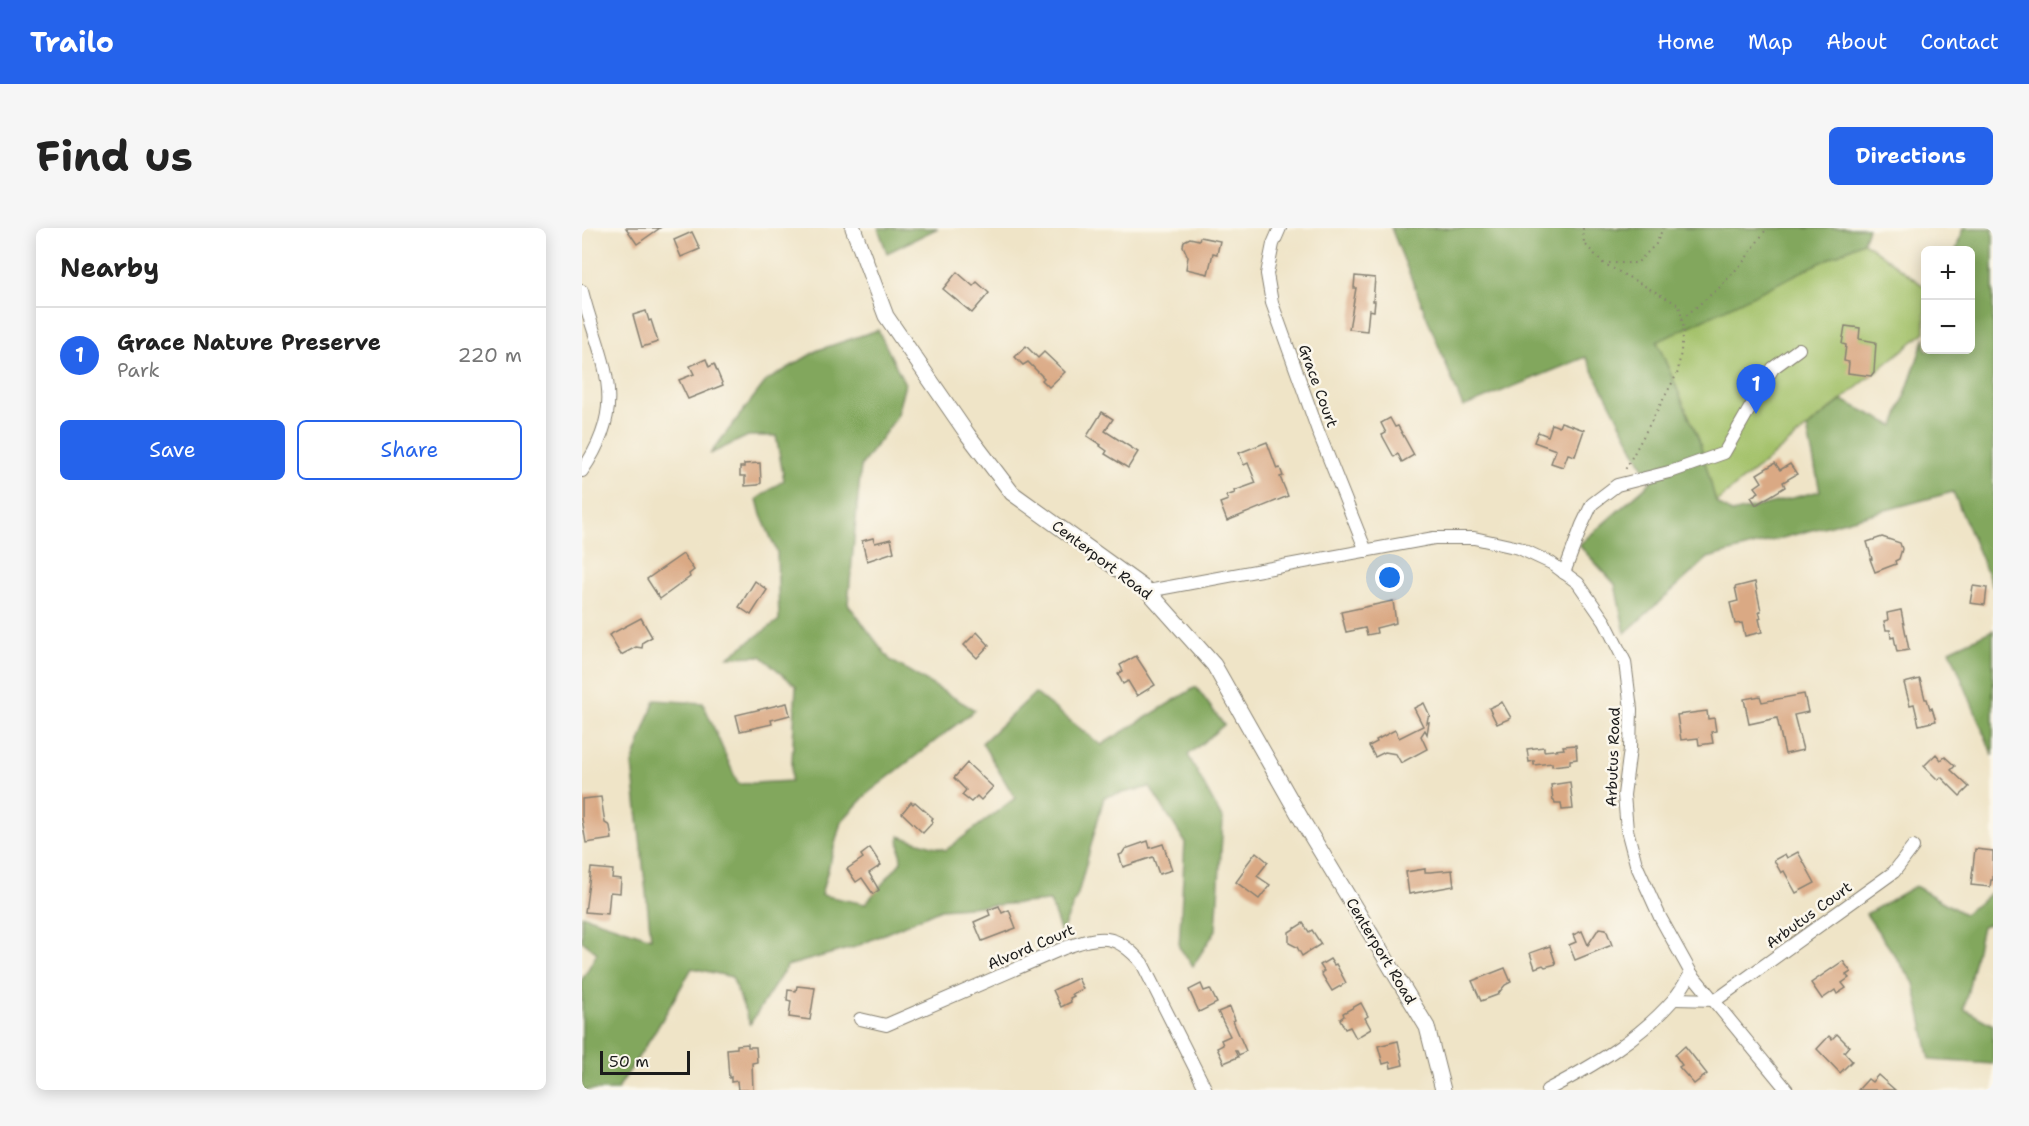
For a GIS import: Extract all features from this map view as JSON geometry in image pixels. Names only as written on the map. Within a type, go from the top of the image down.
[{"type":"main road","name":"Centerport Road","points":[[853,228],[886,316],[968,435],[1012,493],[1148,591],[1214,665],[1303,822],[1427,1027],[1443,1090]]},
{"type":"street","name":"Grace Court","points":[[1280,228],[1273,244],[1267,274],[1272,303],[1318,431],[1366,552]]},
{"type":"street","points":[[582,291],[607,371],[609,392],[608,417],[600,440],[582,471]]},
{"type":"street","points":[[1564,573],[1592,504],[1617,485],[1673,471],[1724,453],[1773,368],[1799,349]]},
{"type":"street","name":"Arbutus Road","points":[[1148,591],[1434,538],[1474,538],[1519,549],[1551,563],[1578,583],[1605,622],[1625,662],[1631,709],[1630,749],[1624,795],[1628,830],[1636,864],[1660,917],[1691,973],[1716,1000],[1787,1090]]},
{"type":"street","name":"Arbutus Court","points":[[1716,1000],[1894,872],[1912,847]]},
{"type":"street","name":"Alvord Court","points":[[861,1019],[886,1025],[1064,948],[1092,938],[1112,939],[1128,947],[1142,963],[1206,1090]]},
{"type":"street","points":[[1547,1090],[1578,1074],[1652,1023],[1675,999],[1691,973]]},
{"type":"street","points":[[1675,999],[1716,1000]]},
{"type":"path","points":[[1583,228],[1584,243],[1603,263],[1679,305],[1684,329],[1678,372],[1617,485]]},
{"type":"path","points":[[1603,263],[1637,262],[1656,244],[1663,228]]},
{"type":"path","points":[[1682,319],[1744,261],[1767,228]]},
{"type":"green space","points":[[878,228],[938,228],[887,253]]},
{"type":"green space","points":[[1391,228],[1868,228],[1863,242],[1657,342],[1699,440],[1716,502],[1732,513],[1820,491],[1807,428],[1842,400],[1894,426],[1921,348],[1921,354],[1975,354],[1975,246],[1957,246],[1963,228],[1993,228],[1993,587],[1953,492],[1708,558],[1625,633],[1615,584],[1579,545],[1651,482],[1586,357],[1463,407]]},
{"type":"green space","points":[[1608,228],[1845,228],[1921,284],[1921,335],[1615,584],[1579,545],[1699,440]]},
{"type":"green space","points":[[878,330],[905,384],[896,418],[861,466],[848,604],[890,660],[975,710],[868,793],[841,822],[821,895],[865,904],[901,862],[899,836],[946,850],[1015,798],[982,743],[1035,693],[1101,745],[1196,687],[1224,725],[1188,755],[1223,820],[1216,930],[1193,966],[1179,947],[1185,842],[1150,787],[1104,797],[1078,894],[1061,933],[1050,901],[941,909],[855,947],[787,966],[750,1024],[732,977],[692,968],[617,1090],[582,1090],[582,980],[597,953],[582,941],[582,915],[651,938],[632,764],[655,700],[703,703],[738,784],[791,781],[796,686],[761,656],[728,657],[779,620],[777,552],[761,515],[757,499],[784,480],[776,436],[748,436],[710,454],[766,381],[818,350]]},
{"type":"green space","points":[[1993,630],[1993,756],[1950,650]]},
{"type":"green space","points":[[1915,886],[1964,914],[1993,892],[1993,923],[1982,926],[1964,1009],[1993,1025],[1993,1064],[1930,1060],[1914,983],[1866,914]]},
{"type":"building","points":[[626,228],[660,228],[637,244]]},
{"type":"building","points":[[692,232],[700,249],[681,257],[674,240]]},
{"type":"building","points":[[1200,237],[1220,241],[1217,254],[1213,253],[1208,274],[1186,269],[1188,257],[1183,246],[1184,241],[1190,238],[1199,240]]},
{"type":"building","points":[[957,272],[973,286],[977,282],[989,293],[972,313],[943,289]]},
{"type":"building","points":[[1355,276],[1375,278],[1374,311],[1369,310],[1367,331],[1349,329],[1356,288],[1354,288]]},
{"type":"building","points":[[646,311],[658,342],[642,347],[633,315]]},
{"type":"building","points":[[1845,326],[1860,328],[1859,339],[1876,342],[1874,372],[1871,376],[1848,373],[1849,362],[1844,361],[1846,345],[1842,344]]},
{"type":"building","points":[[1026,346],[1038,358],[1044,352],[1065,372],[1049,387],[1042,380],[1044,378],[1028,362],[1023,365],[1015,357]]},
{"type":"building","points":[[706,359],[709,367],[714,364],[723,385],[688,399],[679,380],[694,374],[690,366]]},
{"type":"building","points":[[1102,412],[1113,419],[1105,431],[1138,452],[1128,468],[1105,454],[1107,451],[1101,445],[1087,436]]},
{"type":"building","points":[[1390,418],[1395,427],[1398,426],[1414,455],[1402,462],[1398,454],[1394,457],[1382,435],[1386,433],[1381,423]]},
{"type":"building","points":[[1561,422],[1584,430],[1575,456],[1568,454],[1563,467],[1551,463],[1556,450],[1534,442],[1538,432],[1548,436],[1552,424],[1559,427]]},
{"type":"building","points":[[1267,442],[1277,469],[1280,468],[1283,476],[1280,477],[1288,496],[1227,521],[1220,503],[1228,500],[1226,496],[1235,493],[1234,491],[1256,483],[1248,463],[1244,465],[1239,453]]},
{"type":"building","points":[[760,463],[761,483],[745,486],[745,476],[740,476],[740,467],[744,467],[744,464]]},
{"type":"building","points":[[1775,463],[1780,470],[1790,464],[1797,474],[1783,482],[1785,487],[1756,505],[1751,497],[1759,492],[1755,487],[1762,482],[1757,474]]},
{"type":"building","points":[[1882,537],[1900,543],[1902,549],[1899,559],[1895,561],[1896,564],[1875,572],[1867,542]]},
{"type":"building","points":[[873,538],[875,543],[891,539],[894,552],[867,561],[862,541]]},
{"type":"building","points":[[683,554],[694,570],[689,574],[690,577],[660,599],[647,579]]},
{"type":"building","points":[[755,581],[767,590],[751,615],[739,607]]},
{"type":"building","points":[[1755,582],[1761,611],[1759,619],[1762,632],[1745,636],[1742,623],[1735,624],[1730,603],[1738,601],[1735,587]]},
{"type":"building","points":[[1973,586],[1987,588],[1985,605],[1970,603]]},
{"type":"building","points":[[1393,601],[1396,623],[1376,628],[1377,633],[1367,635],[1365,628],[1346,632],[1341,612]]},
{"type":"building","points":[[1901,610],[1909,650],[1897,652],[1894,637],[1891,638],[1890,630],[1886,630],[1884,621],[1888,620],[1887,613]]},
{"type":"building","points":[[641,618],[652,637],[643,642],[642,648],[636,647],[621,655],[609,635]]},
{"type":"building","points":[[977,632],[989,645],[977,658],[964,645]]},
{"type":"building","points":[[1136,656],[1155,685],[1137,696],[1128,681],[1123,684],[1118,674],[1123,671],[1120,665]]},
{"type":"building","points":[[1920,679],[1925,699],[1930,709],[1932,708],[1936,721],[1919,725],[1914,704],[1910,705],[1904,683]]},
{"type":"building","points":[[1804,694],[1808,712],[1794,715],[1803,750],[1785,754],[1777,718],[1749,724],[1744,699],[1760,696],[1762,702]]},
{"type":"building","points":[[1502,702],[1511,718],[1497,724],[1489,708]]},
{"type":"building","points":[[787,703],[790,715],[771,720],[772,724],[740,731],[736,715]]},
{"type":"building","points":[[1424,703],[1430,716],[1427,723],[1429,722],[1427,734],[1425,730],[1421,736],[1427,749],[1401,763],[1396,754],[1385,752],[1375,757],[1369,746],[1377,742],[1376,740],[1395,730],[1399,738],[1423,726],[1414,708]]},
{"type":"building","points":[[1707,711],[1708,719],[1714,718],[1716,731],[1711,732],[1713,743],[1699,745],[1698,738],[1681,740],[1677,715]]},
{"type":"building","points":[[1576,745],[1577,759],[1570,760],[1570,764],[1552,766],[1552,763],[1534,765],[1534,761],[1529,762],[1527,749],[1544,747],[1544,751]]},
{"type":"building","points":[[1936,754],[1941,760],[1945,757],[1955,766],[1951,770],[1969,787],[1960,796],[1941,777],[1938,780],[1924,766]]},
{"type":"building","points":[[967,763],[993,787],[981,800],[977,796],[971,802],[962,795],[966,790],[954,778]]},
{"type":"building","points":[[1570,782],[1573,809],[1562,810],[1561,803],[1555,803],[1553,800],[1551,785]]},
{"type":"building","points":[[601,797],[605,823],[610,826],[612,839],[586,843],[582,819],[582,799]]},
{"type":"building","points":[[911,802],[913,804],[915,802],[933,818],[931,820],[933,822],[923,833],[902,813]]},
{"type":"building","points":[[1148,841],[1150,848],[1163,844],[1172,870],[1159,874],[1153,857],[1123,867],[1119,855],[1125,849]]},
{"type":"building","points":[[870,848],[881,865],[869,873],[879,890],[873,894],[862,878],[856,882],[847,869],[863,858],[861,855]]},
{"type":"building","points":[[1975,849],[1993,851],[1993,880],[1991,880],[1990,887],[1971,885]]},
{"type":"building","points":[[1256,852],[1268,862],[1257,876],[1270,885],[1259,899],[1236,882]]},
{"type":"building","points":[[1798,852],[1815,883],[1796,893],[1784,871],[1781,873],[1774,860],[1785,854],[1787,858]]},
{"type":"building","points":[[591,868],[613,870],[612,878],[621,879],[620,893],[610,892],[608,914],[585,912]]},
{"type":"building","points":[[1425,869],[1425,872],[1452,870],[1454,886],[1409,894],[1406,872]]},
{"type":"building","points":[[999,906],[1002,913],[1009,910],[1016,928],[982,941],[974,922],[990,915],[988,910]]},
{"type":"building","points":[[1303,923],[1309,932],[1312,930],[1321,944],[1302,956],[1297,947],[1289,943],[1289,932]]},
{"type":"building","points":[[1599,928],[1606,929],[1612,945],[1575,960],[1569,945],[1576,942],[1573,935],[1582,931],[1588,945]]},
{"type":"building","points":[[1550,946],[1556,964],[1535,968],[1530,953]]},
{"type":"building","points":[[1330,959],[1334,965],[1336,964],[1346,983],[1332,991],[1321,973],[1324,971],[1320,965]]},
{"type":"building","points":[[1843,961],[1851,972],[1846,975],[1849,978],[1842,983],[1846,988],[1837,994],[1835,990],[1822,999],[1811,983]]},
{"type":"building","points":[[1505,968],[1511,982],[1505,985],[1497,995],[1481,1001],[1472,981]]},
{"type":"building","points":[[1078,978],[1083,989],[1072,994],[1074,996],[1070,998],[1071,1002],[1061,1007],[1053,990]]},
{"type":"building","points":[[1201,984],[1204,991],[1210,989],[1217,1003],[1199,1012],[1189,990]]},
{"type":"building","points":[[797,986],[815,988],[810,1020],[789,1017],[791,1001],[787,1000],[788,990],[796,991]]},
{"type":"building","points":[[1361,1003],[1368,1016],[1365,1018],[1371,1029],[1356,1038],[1350,1027],[1345,1029],[1340,1019],[1344,1016],[1343,1013]]},
{"type":"building","points":[[1230,1007],[1235,1020],[1233,1021],[1246,1051],[1239,1055],[1235,1051],[1238,1057],[1224,1063],[1217,1048],[1223,1045],[1221,1040],[1230,1036],[1218,1012]]},
{"type":"building","points":[[1837,1034],[1849,1046],[1844,1052],[1852,1061],[1840,1073],[1817,1049],[1829,1036],[1832,1039]]},
{"type":"building","points":[[1398,1041],[1403,1065],[1391,1068],[1390,1062],[1383,1064],[1378,1046]]},
{"type":"building","points":[[748,1044],[748,1047],[756,1047],[757,1062],[752,1063],[753,1090],[738,1090],[737,1081],[731,1082],[731,1077],[729,1078],[727,1049]]},
{"type":"building","points":[[1685,1046],[1707,1074],[1694,1084],[1679,1067],[1682,1065],[1675,1055]]},
{"type":"building","points":[[1878,1075],[1895,1090],[1858,1090],[1868,1079],[1872,1082]]},
{"type":"place","name":"Grace Nature Preserve","points":[[1756,414]]}]
